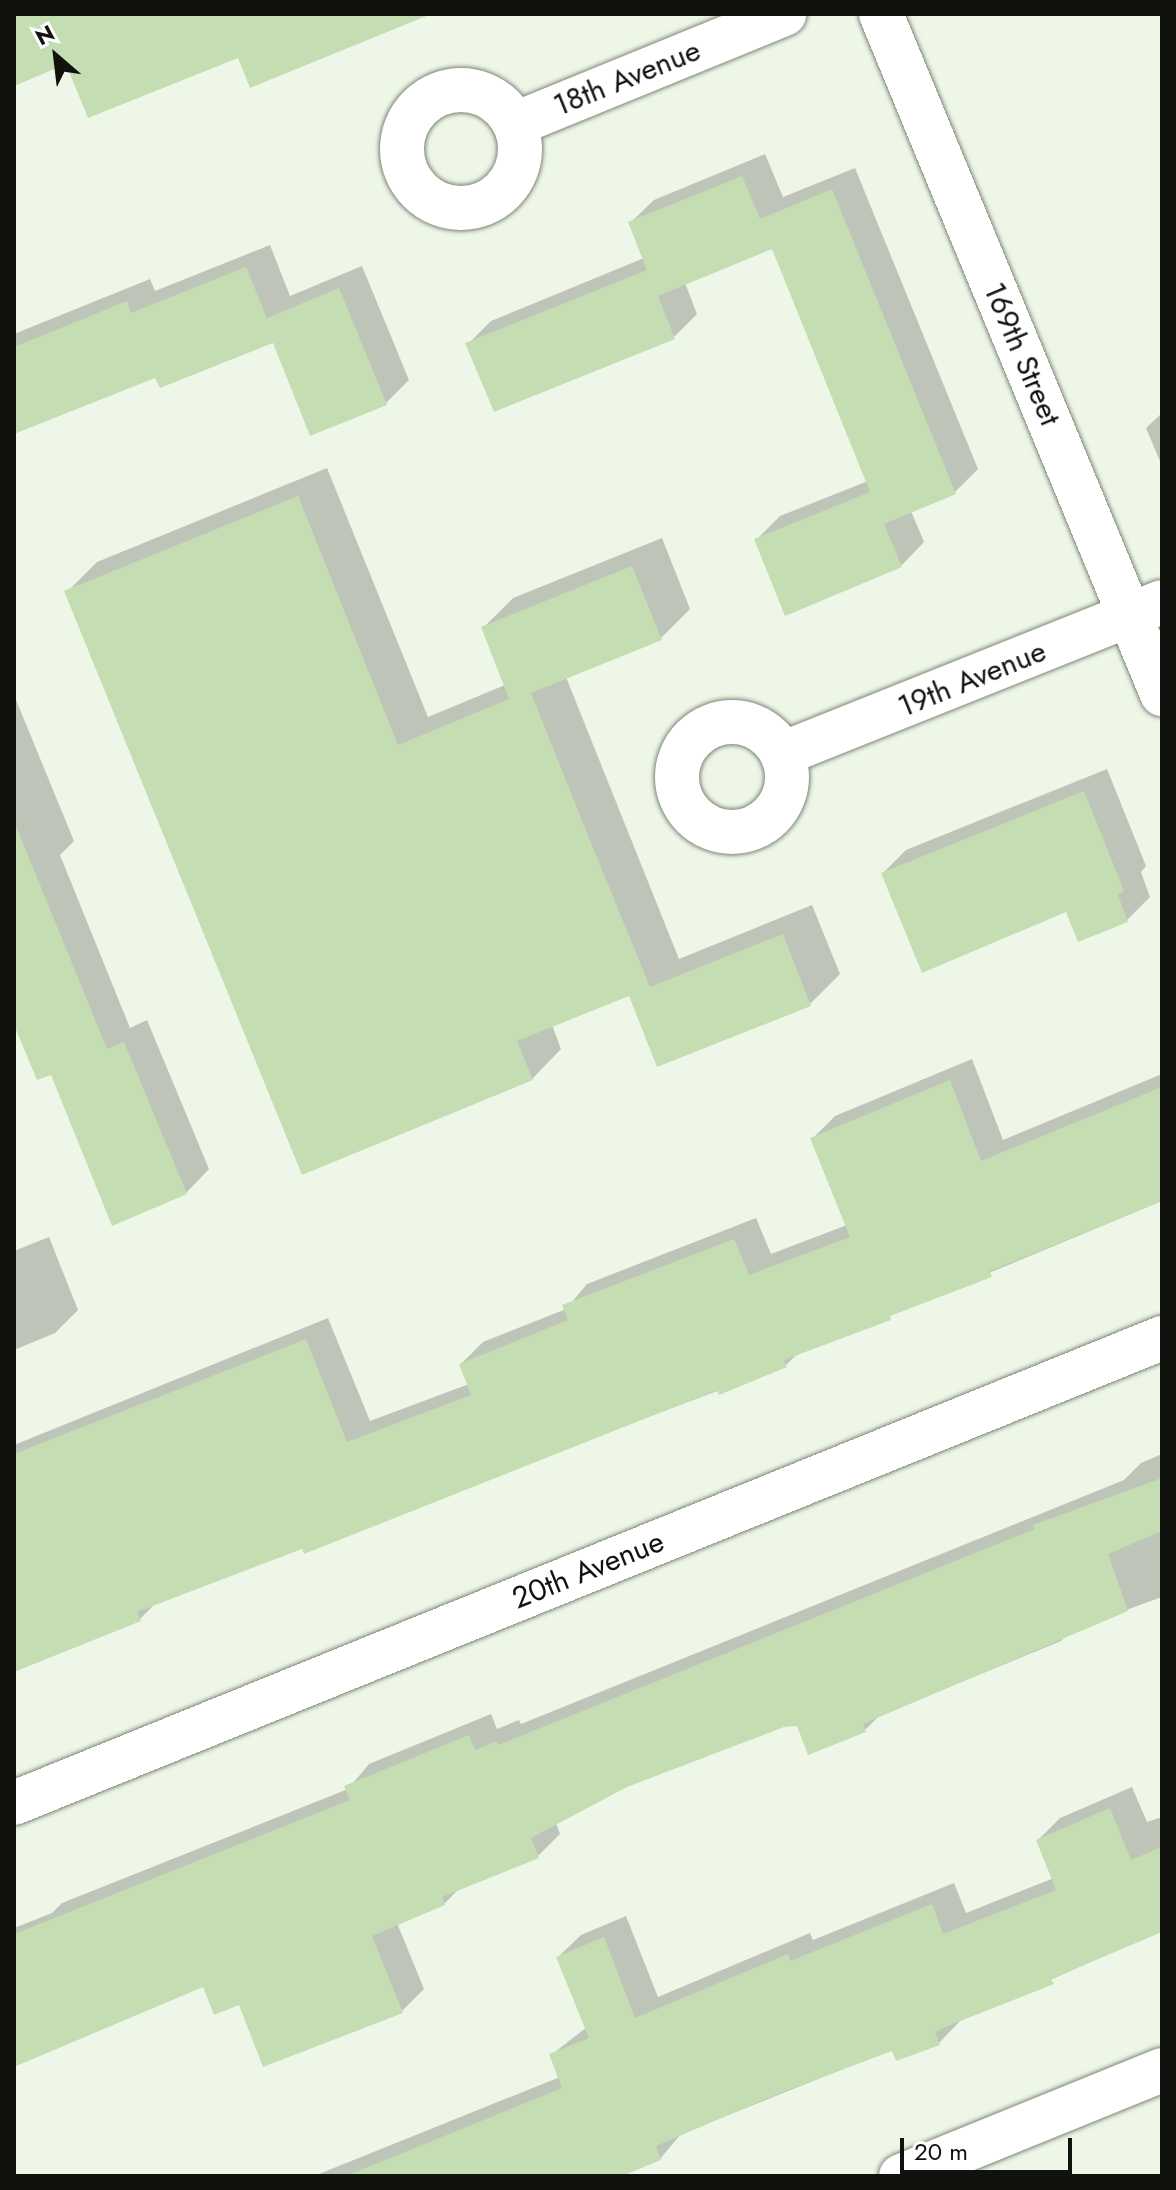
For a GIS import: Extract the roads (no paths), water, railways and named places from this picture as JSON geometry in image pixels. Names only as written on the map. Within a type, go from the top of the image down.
[{"type":"street","name":"18th Avenue","points":[[515,124],[784,14]]},
{"type":"street","name":"169th Street","points":[[881,14],[1146,609],[1162,694]]},
{"type":"street","name":"19th Avenue","points":[[782,754],[1146,609]]},
{"type":"street","name":"20th Avenue","points":[[14,1803],[1162,1338]]},
{"type":"street","points":[[901,2176],[1162,2070]]}]
